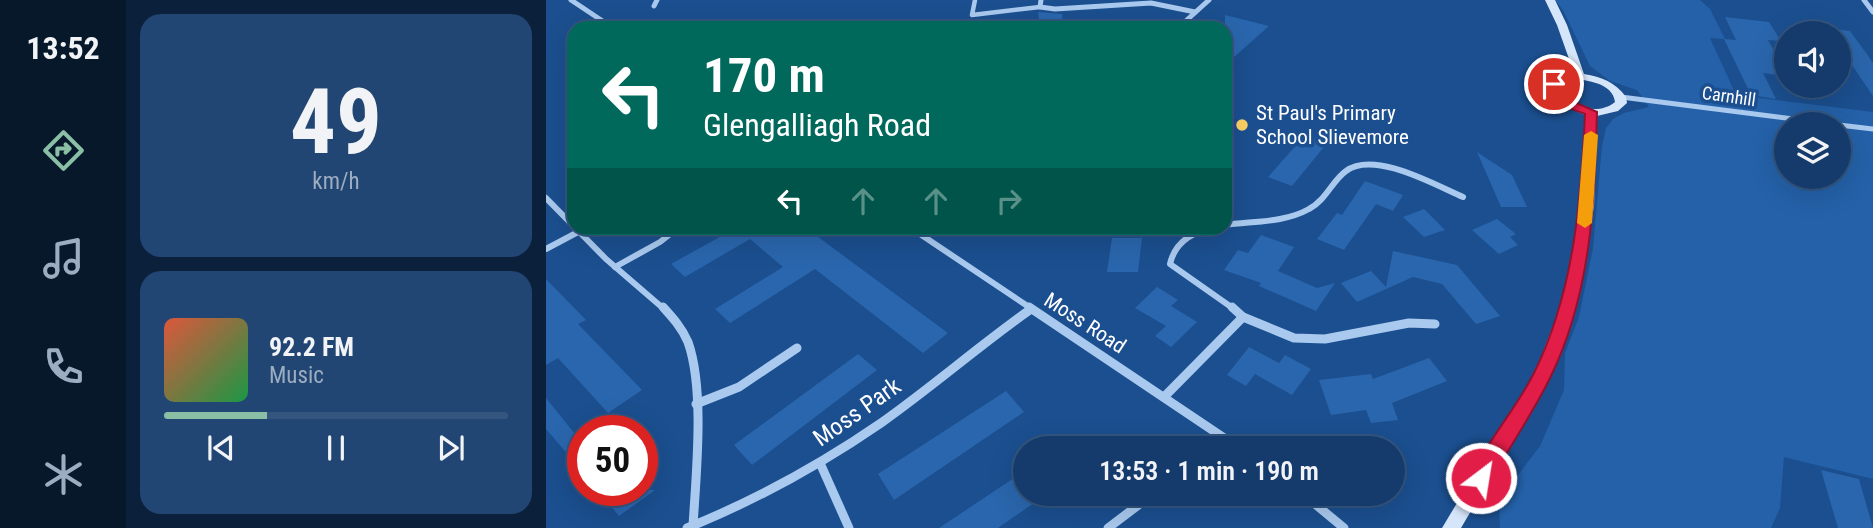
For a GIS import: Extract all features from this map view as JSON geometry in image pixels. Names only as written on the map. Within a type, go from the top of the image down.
[{"type":"main road","points":[[1550,0],[1563,25],[1580,76]]},
{"type":"main road","points":[[1580,76],[1611,86],[1621,97],[1617,107],[1591,112],[1569,106],[1555,94],[1553,89],[1558,80],[1580,76]]},
{"type":"main road","points":[[1451,528],[1542,375],[1572,294],[1588,206],[1591,112]]},
{"type":"street","points":[[571,0],[602,21]]},
{"type":"street","points":[[975,0],[972,15],[1040,7],[1055,9],[1151,3],[1195,12]]},
{"type":"street","points":[[1040,7],[1041,0]]},
{"type":"street","points":[[1185,21],[1209,0]]},
{"type":"street","points":[[1864,0],[1873,12]]},
{"type":"street","name":"Carnhill","points":[[1621,97],[1774,116]]},
{"type":"street","points":[[1851,126],[1873,129]]},
{"type":"street","points":[[1232,224],[1266,222],[1311,209],[1348,169],[1359,163],[1389,167],[1463,197]]},
{"type":"street","name":"Moss Park","points":[[546,198],[567,220]]},
{"type":"street","points":[[546,249],[572,235]]},
{"type":"street","name":"Moss Park","points":[[581,235],[683,330],[692,362],[696,404],[690,527],[759,496],[820,463],[863,435],[979,345],[1031,309]]},
{"type":"street","points":[[615,267],[669,235]]},
{"type":"street","name":"Moss Road","points":[[921,235],[1221,436]]},
{"type":"street","points":[[1196,235],[1184,240],[1172,251],[1170,264],[1243,317],[1294,338],[1325,340],[1409,323],[1435,324]]},
{"type":"street","points":[[1164,397],[1243,317]]},
{"type":"street","points":[[696,404],[739,387],[797,348]]},
{"type":"street","points":[[820,463],[849,528]]},
{"type":"street","points":[[1108,528],[1137,506]]},
{"type":"street","points":[[1317,506],[1344,528]]},
{"type":"shaded area","points":[[1555,0],[1700,0],[1710,9],[1725,39],[1710,38],[1736,95],[1873,112],[1873,479],[1784,457],[1780,508],[1771,528],[1500,528],[1499,500],[1540,446],[1564,390],[1565,353],[1579,317],[1593,248],[1606,128],[1613,119],[1624,113],[1649,107],[1637,90],[1610,81],[1590,66],[1563,10]]},
{"type":"building","points":[[1038,12],[1062,14],[1062,21],[1039,21]]},
{"type":"building","points":[[1225,15],[1269,26],[1232,59],[1232,21],[1225,21]]},
{"type":"building","points":[[1725,17],[1769,22],[1774,30],[1774,40],[1768,40],[1774,50],[1774,74],[1763,73],[1776,99],[1751,95],[1724,39],[1736,40]]},
{"type":"building","points":[[1851,32],[1873,63],[1873,96],[1851,64]]},
{"type":"building","points":[[1337,131],[1292,186],[1268,177],[1299,142]]},
{"type":"building","points":[[1477,152],[1512,175],[1527,207],[1501,207]]},
{"type":"building","points":[[1365,181],[1403,195],[1393,211],[1376,204],[1344,250],[1317,239],[1337,213],[1342,215]]},
{"type":"building","points":[[1424,209],[1445,230],[1424,237],[1403,217]]},
{"type":"building","points":[[1497,219],[1516,234],[1510,237],[1518,245],[1499,254],[1472,230]]},
{"type":"building","points":[[723,235],[815,235],[948,333],[923,353],[815,269],[730,323],[715,309],[783,267],[750,239],[685,277],[671,264]]},
{"type":"building","points":[[1261,235],[1294,247],[1278,271],[1317,288],[1335,283],[1316,311],[1259,286],[1261,283],[1224,270],[1238,250],[1248,253]]},
{"type":"building","points":[[1112,238],[1142,238],[1138,272],[1107,272]]},
{"type":"building","points":[[1393,251],[1457,265],[1500,316],[1476,324],[1442,284],[1413,277],[1357,302],[1341,283],[1371,271],[1386,287]]},
{"type":"building","points":[[546,279],[586,320],[578,324],[642,390],[608,413],[558,358],[546,365]]},
{"type":"building","points":[[1157,287],[1178,300],[1171,306],[1197,322],[1171,347],[1155,336],[1166,326],[1135,308]]},
{"type":"building","points":[[1249,347],[1279,363],[1285,355],[1311,369],[1292,395],[1255,374],[1246,386],[1227,375]]},
{"type":"building","points":[[858,354],[877,370],[752,465],[734,445]]},
{"type":"building","points":[[1429,358],[1447,381],[1392,403],[1398,420],[1371,423],[1366,410],[1331,415],[1319,380],[1371,374],[1373,379]]},
{"type":"building","points":[[1006,391],[1024,412],[894,500],[878,474]]},
{"type":"building","points":[[546,398],[567,424],[567,453],[546,429]]},
{"type":"building","points":[[1821,470],[1859,479],[1873,528],[1838,528]]},
{"type":"building","points":[[1013,479],[1013,506],[1030,506],[998,528],[939,528]]},
{"type":"building","points":[[611,506],[633,506],[619,516]]},
{"type":"slow traffic","points":[[1585,223],[1591,135]]},
{"type":"place","name":"St Paul's Primary School Slievemore","points":[[1242,125]]},
{"type":"route","points":[[1481,478],[1542,375],[1572,294],[1588,206],[1591,112],[1569,106],[1561,100],[1555,94],[1554,84]]}]
